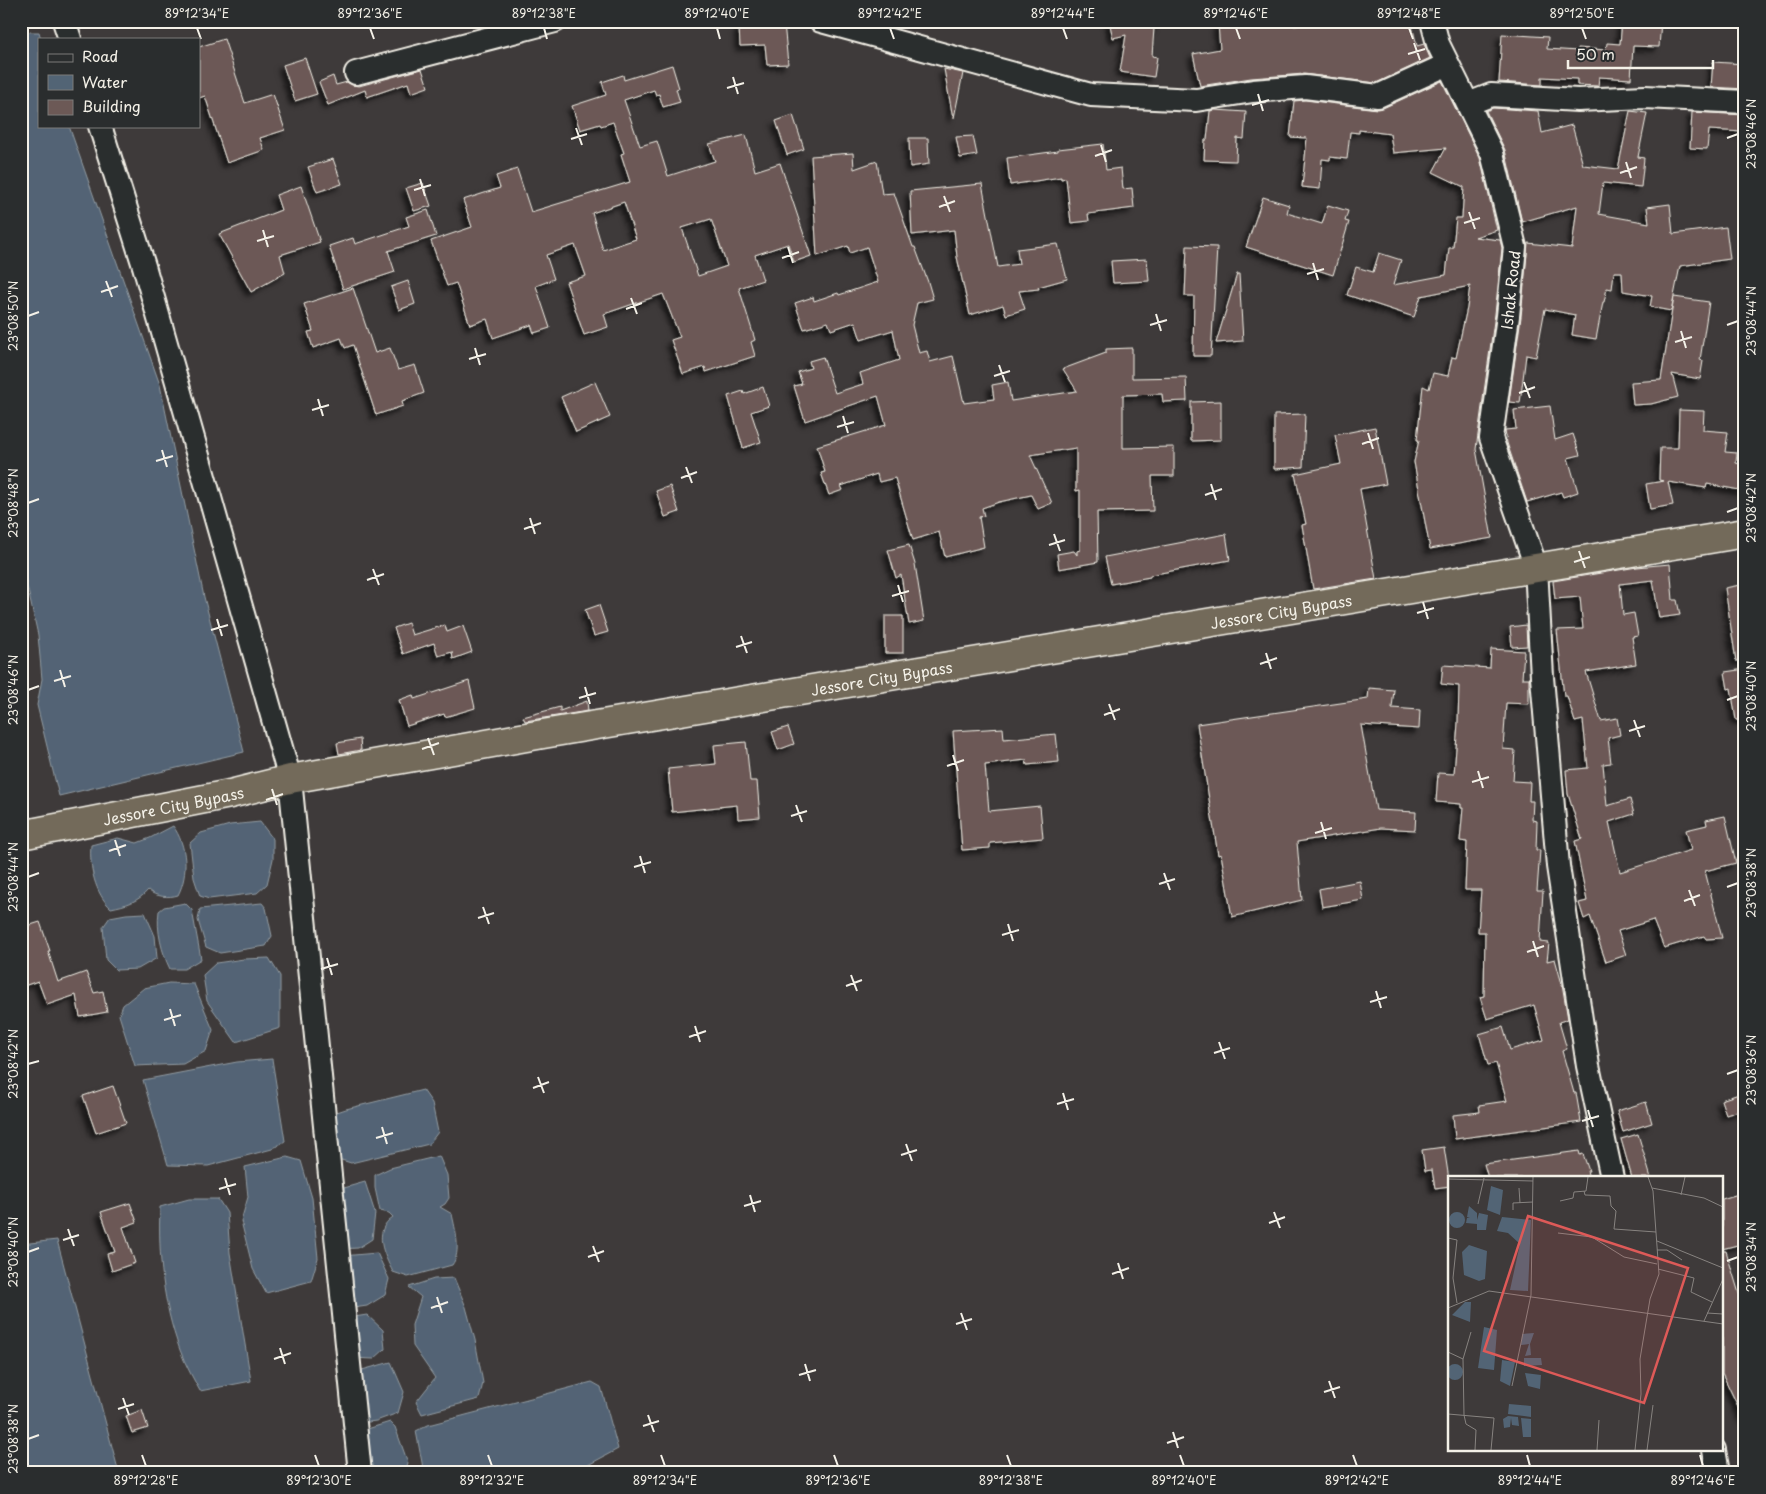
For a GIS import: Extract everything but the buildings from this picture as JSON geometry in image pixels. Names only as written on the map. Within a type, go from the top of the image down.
[{"type":"highway","name":"Jessore City Bypass","points":[[21,835],[230,794],[290,779],[543,734],[1745,533]]},
{"type":"street","points":[[64,21],[70,38]]},
{"type":"street","points":[[356,73],[555,21]]},
{"type":"street","points":[[821,21],[1091,95],[1196,100],[1253,91],[1305,87],[1378,96],[1448,64]]},
{"type":"street","name":"Ishak Road","points":[[1432,21],[1438,44],[1492,153],[1515,247],[1508,316],[1491,438],[1536,567],[1542,677],[1558,866],[1588,1066],[1612,1176]]},
{"type":"street","points":[[1468,104],[1491,95],[1578,100],[1645,97],[1745,102]]},
{"type":"street","points":[[101,128],[144,266],[290,779],[360,1473]]},
{"type":"street","points":[[1714,1452],[1718,1473]]},
{"type":"water","points":[[21,32],[39,32],[41,38],[38,38],[38,128],[70,128],[160,385],[204,597],[244,752],[59,796],[37,705],[42,679],[38,635],[21,559]]},
{"type":"water","points":[[260,822],[273,839],[273,859],[267,884],[257,893],[209,899],[200,896],[194,878],[190,843],[201,833],[230,825]]},
{"type":"water","points":[[173,826],[181,842],[185,860],[184,878],[178,895],[162,896],[148,890],[131,902],[111,908],[105,902],[94,879],[91,845],[118,838],[137,843]]},
{"type":"water","points":[[185,903],[192,910],[201,959],[184,969],[170,969],[160,941],[159,911],[164,907]]},
{"type":"water","points":[[262,903],[266,908],[272,936],[266,946],[220,953],[206,947],[198,920],[200,909]]},
{"type":"water","points":[[145,913],[155,936],[157,958],[138,969],[116,970],[106,960],[103,927],[110,917]]},
{"type":"water","points":[[269,958],[280,976],[280,1028],[236,1042],[207,1001],[203,975],[216,963]]},
{"type":"water","points":[[169,983],[194,984],[213,1030],[206,1051],[183,1064],[135,1066],[119,1015],[123,1005],[144,988]]},
{"type":"water","points":[[272,1059],[285,1141],[272,1149],[208,1166],[168,1165],[143,1080],[237,1062]]},
{"type":"water","points":[[423,1090],[432,1103],[438,1132],[429,1144],[351,1163],[335,1158],[331,1114]]},
{"type":"water","points":[[439,1156],[447,1175],[449,1198],[440,1207],[452,1214],[457,1240],[457,1254],[452,1265],[408,1277],[393,1272],[386,1258],[381,1236],[383,1229],[393,1217],[389,1213],[380,1211],[375,1188],[375,1175],[390,1168]]},
{"type":"water","points":[[287,1157],[301,1161],[312,1198],[318,1258],[311,1281],[266,1293],[253,1269],[241,1221],[248,1197],[245,1167]]},
{"type":"water","points":[[365,1182],[375,1213],[372,1239],[358,1248],[339,1249],[325,1197],[344,1188]]},
{"type":"water","points":[[189,1199],[218,1199],[227,1213],[230,1253],[251,1381],[200,1391],[184,1360],[174,1333],[169,1315],[161,1261],[160,1207]]},
{"type":"water","points":[[57,1240],[119,1473],[21,1473],[21,1244]]},
{"type":"water","points":[[377,1253],[389,1279],[385,1295],[367,1306],[347,1309],[342,1256]]},
{"type":"water","points":[[454,1278],[466,1307],[475,1340],[483,1383],[479,1399],[422,1414],[416,1402],[435,1378],[413,1346],[412,1325],[421,1297],[409,1287],[434,1279]]},
{"type":"water","points":[[367,1315],[383,1330],[385,1349],[374,1359],[349,1358],[348,1318]]},
{"type":"water","points":[[391,1362],[404,1392],[398,1413],[376,1421],[361,1423],[351,1373]]},
{"type":"water","points":[[592,1382],[601,1387],[618,1449],[573,1473],[424,1473],[416,1431],[428,1425]]},
{"type":"water","points":[[390,1422],[395,1427],[408,1463],[404,1473],[361,1473],[364,1430]]}]
